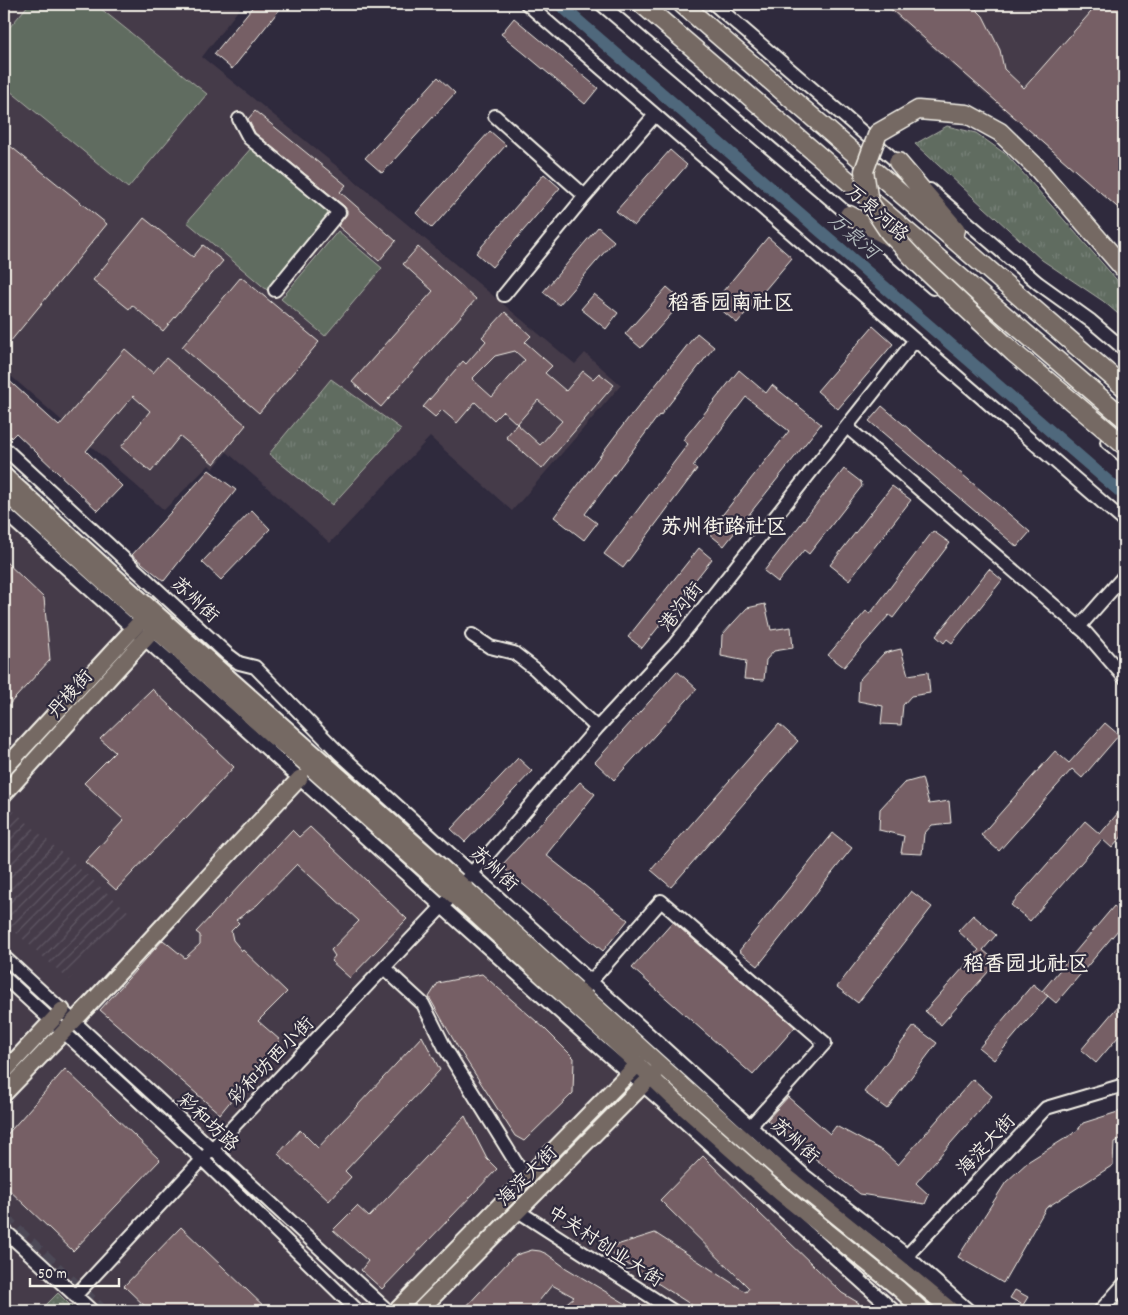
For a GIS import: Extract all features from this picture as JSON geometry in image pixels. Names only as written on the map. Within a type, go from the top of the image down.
[{"type":"highway","name":"万泉河路","points":[[642,4],[1124,418]]},
{"type":"highway","name":"万泉河路","points":[[682,4],[1124,387]]},
{"type":"highway","points":[[1124,268],[1038,169],[1000,132],[967,114],[918,110],[878,133],[864,171],[869,202],[889,232],[919,264],[1014,353],[1124,445]]},
{"type":"highway","points":[[898,162],[1000,279]]},
{"type":"highway","points":[[850,215],[956,273]]},
{"type":"main road","name":"苏州街","points":[[4,475],[149,624]]},
{"type":"main road","name":"苏州街","points":[[4,492],[272,736],[457,890],[586,987],[638,1064],[647,1081],[780,1193],[898,1288],[923,1311]]},
{"type":"main road","name":"丹棱街","points":[[4,769],[149,624]]},
{"type":"main road","name":"丹棱街","points":[[4,794],[149,624]]},
{"type":"main road","points":[[4,1094],[69,1027],[300,778]]},
{"type":"main road","name":"苏州街","points":[[457,890],[638,1064],[662,1066],[746,1131],[794,1182],[902,1261],[952,1311]]},
{"type":"main road","points":[[4,1072],[56,1016]]},
{"type":"main road","name":"海淀大街","points":[[396,1311],[638,1064]]},
{"type":"main road","name":"海淀大街","points":[[419,1311],[662,1066]]},
{"type":"street","points":[[527,4],[1124,521]]},
{"type":"street","name":"万泉河路","points":[[601,4],[850,215],[1124,456]]},
{"type":"street","points":[[714,4],[1038,283],[1091,321],[1124,348]]},
{"type":"street","points":[[504,295],[585,196],[655,115]]},
{"type":"street","points":[[495,116],[585,196]]},
{"type":"street","points":[[239,119],[249,138],[338,212],[275,290]]},
{"type":"street","name":"港沟街","points":[[457,890],[597,728],[674,645],[915,340]]},
{"type":"street","points":[[847,427],[1086,633],[1124,677]]},
{"type":"street","name":"苏州街","points":[[4,448],[227,654],[239,663],[255,667],[339,753],[457,890]]},
{"type":"street","name":"苏州街","points":[[4,512],[149,624],[300,778],[457,890]]},
{"type":"street","points":[[1079,627],[1124,576]]},
{"type":"street","points":[[472,635],[490,648],[514,653],[535,668],[597,728]]},
{"type":"street","name":"彩和坊西小街","points":[[75,1296],[457,890]]},
{"type":"street","points":[[586,987],[661,902],[825,1043],[746,1131]]},
{"type":"street","name":"彩和坊路","points":[[4,957],[56,1016]]},
{"type":"street","points":[[384,968],[423,1004],[445,1048],[526,1179]]},
{"type":"street","name":"彩和坊路","points":[[4,977],[56,1016],[212,1149],[388,1311]]},
{"type":"street","name":"苏州街","points":[[586,987],[746,1131]]},
{"type":"street","name":"彩和坊路","points":[[69,1027],[202,1160],[358,1311]]},
{"type":"street","name":"苏州街","points":[[647,1081],[894,1311]]},
{"type":"street","name":"海淀大街","points":[[902,1261],[1046,1108],[1124,1085]]},
{"type":"street","name":"中关村创业大街","points":[[518,1211],[673,1311]]},
{"type":"street","points":[[4,1230],[92,1311]]},
{"type":"street","name":"苏州街","points":[[902,1261],[969,1311]]},
{"type":"street","points":[[1100,1311],[1124,1284]]},
{"type":"shaded area","points":[[4,4],[243,4],[202,57],[365,189],[575,364],[585,353],[621,385],[512,511],[430,437],[330,543],[227,452],[213,469],[209,465],[164,510],[4,370]]},
{"type":"shaded area","points":[[882,4],[1124,4],[1124,214]]},
{"type":"shaded area","points":[[4,492],[923,1311],[4,1311]]},
{"type":"shaded area","points":[[14,811],[129,912],[69,980],[4,922],[4,822]]},
{"type":"green space","points":[[29,4],[95,4],[207,94],[128,188],[4,86],[4,34]]},
{"type":"green space","points":[[947,126],[976,133],[1007,155],[1124,288],[1124,319],[1103,301],[1042,260],[915,144]]},
{"type":"green space","points":[[252,147],[331,215],[267,290],[187,222]]},
{"type":"green space","points":[[338,231],[382,268],[325,336],[281,299]]},
{"type":"green space","points":[[331,379],[401,429],[332,505],[269,454]]},
{"type":"green space","points":[[58,1293],[76,1311],[40,1311]]},
{"type":"building","points":[[255,4],[284,4],[232,69],[214,54]]},
{"type":"building","points":[[885,4],[971,4],[983,16],[1000,50],[1004,69],[1024,88],[1098,4],[1124,4],[1124,213]]},
{"type":"building","points":[[514,18],[598,88],[585,104],[501,34]]},
{"type":"building","points":[[438,77],[455,93],[382,173],[365,158]]},
{"type":"building","points":[[255,111],[346,185],[340,192],[396,241],[379,261],[338,226],[347,214],[344,206],[255,133],[248,119]]},
{"type":"building","points":[[490,131],[506,145],[432,228],[416,213]]},
{"type":"building","points":[[4,141],[107,224],[10,342],[4,337]]},
{"type":"building","points":[[670,150],[687,165],[634,226],[616,211]]},
{"type":"building","points":[[544,174],[560,188],[492,267],[476,253]]},
{"type":"building","points":[[144,218],[193,257],[203,245],[223,261],[163,331],[132,305],[129,309],[93,280]]},
{"type":"building","points":[[598,227],[614,241],[559,305],[543,292]]},
{"type":"building","points":[[768,237],[792,258],[737,323],[713,303]]},
{"type":"building","points":[[418,247],[476,299],[381,407],[352,382],[433,291],[403,264]]},
{"type":"building","points":[[241,277],[319,342],[259,413],[182,347]]},
{"type":"building","points":[[667,287],[683,301],[641,348],[625,334]]},
{"type":"building","points":[[594,294],[618,313],[606,329],[581,309]]},
{"type":"building","points":[[505,312],[531,336],[525,342],[552,366],[545,373],[566,391],[583,371],[593,379],[599,373],[614,385],[542,469],[506,437],[517,424],[503,411],[494,420],[475,402],[457,423],[442,410],[435,417],[423,407],[463,361],[466,364],[486,341],[482,337]],"holes":[[[515,351],[525,360],[492,397],[472,379],[495,356]],[[538,400],[562,421],[540,445],[517,424]]]},
{"type":"building","points":[[873,326],[893,344],[838,409],[817,391]]},
{"type":"building","points":[[697,333],[714,347],[659,415],[585,514],[597,523],[584,540],[554,517],[630,416]]},
{"type":"building","points":[[125,349],[153,373],[166,358],[246,425],[214,464],[180,436],[151,472],[121,447],[150,411],[133,396],[86,451],[122,486],[98,511],[16,433],[10,439],[4,433],[4,376],[59,426]]},
{"type":"building","points":[[739,370],[766,393],[772,385],[821,424],[724,546],[708,533],[789,431],[746,397],[693,466],[697,469],[623,568],[604,554],[688,444],[683,440]]},
{"type":"building","points":[[882,406],[1030,532],[1017,547],[869,421]]},
{"type":"building","points":[[844,469],[861,482],[862,486],[809,554],[804,550],[778,582],[764,571]]},
{"type":"building","points":[[209,470],[236,490],[164,581],[132,555]]},
{"type":"building","points":[[892,486],[911,500],[849,580],[830,565]]},
{"type":"building","points":[[252,510],[270,529],[221,580],[202,562]]},
{"type":"building","points":[[933,531],[950,543],[893,618],[889,615],[844,667],[828,655],[866,611],[870,614]]},
{"type":"building","points":[[699,548],[712,559],[642,648],[628,637]]},
{"type":"building","points":[[4,560],[44,598],[50,660],[4,710]]},
{"type":"building","points":[[989,569],[1002,580],[952,643],[947,639],[944,643],[936,636]]},
{"type":"building","points":[[765,604],[771,630],[791,627],[793,648],[774,651],[766,660],[764,680],[744,679],[746,661],[721,656],[722,635],[747,608]]},
{"type":"building","points":[[901,649],[908,675],[928,672],[930,693],[911,696],[903,705],[901,725],[881,724],[883,706],[858,701],[859,680],[884,653]]},
{"type":"building","points":[[677,671],[697,689],[614,780],[595,762]]},
{"type":"building","points":[[152,689],[234,767],[116,890],[85,862],[124,820],[84,783],[115,752],[100,739]]},
{"type":"building","points":[[1105,723],[1119,735],[1082,778],[1072,769],[999,851],[981,835],[1055,751],[1069,763]]},
{"type":"building","points":[[779,724],[798,741],[671,887],[651,870]]},
{"type":"building","points":[[518,758],[532,771],[465,842],[451,829]]},
{"type":"building","points":[[922,778],[929,804],[949,801],[951,823],[932,825],[924,834],[922,854],[901,853],[904,836],[879,830],[880,809],[904,783]]},
{"type":"building","points":[[580,782],[595,794],[546,855],[628,920],[603,951],[501,866]]},
{"type":"building","points":[[1124,806],[1124,834],[1112,848],[1102,839],[1030,921],[1011,905],[1085,821],[1100,834]]},
{"type":"building","points":[[310,827],[407,919],[350,978],[331,961],[335,956],[331,950],[359,921],[297,864],[257,905],[236,920],[239,923],[231,931],[233,940],[242,951],[287,992],[258,1021],[280,1040],[220,1114],[100,1010],[163,940],[185,958],[200,944],[200,935],[196,932],[292,830],[299,837]]},
{"type":"building","points":[[833,833],[852,848],[758,966],[739,951]]},
{"type":"building","points":[[911,891],[932,907],[858,1003],[837,987]]},
{"type":"building","points":[[1114,906],[1124,915],[1124,923],[1056,1003],[1042,991]]},
{"type":"building","points":[[973,915],[996,935],[983,950],[997,962],[941,1025],[925,1011],[979,950],[958,931]]},
{"type":"building","points":[[673,922],[795,1027],[753,1075],[632,968]]},
{"type":"building","points":[[482,974],[544,1028],[574,1058],[573,1093],[524,1141],[515,1136],[457,1046],[429,997],[438,983]]},
{"type":"building","points":[[1033,984],[1048,996],[994,1060],[979,1048]]},
{"type":"building","points":[[1124,999],[1124,1030],[1096,1063],[1081,1050]]},
{"type":"building","points":[[914,1026],[937,1043],[887,1109],[864,1092]]},
{"type":"building","points":[[422,1036],[440,1070],[345,1171],[351,1177],[329,1201],[278,1154],[300,1130],[318,1148]]},
{"type":"building","points":[[65,1069],[160,1160],[73,1251],[4,1185],[4,1138]]},
{"type":"building","points":[[973,1079],[992,1096],[916,1183],[929,1195],[925,1204],[860,1194],[808,1153],[807,1155],[767,1120],[788,1097],[830,1134],[836,1126],[883,1151],[898,1165]]},
{"type":"building","points":[[1124,1110],[1124,1137],[1114,1142],[1113,1165],[1046,1208],[1003,1283],[958,1257],[1006,1182],[1029,1161],[1077,1131],[1083,1123]]},
{"type":"building","points":[[465,1116],[487,1159],[497,1169],[382,1289],[361,1270],[368,1261],[333,1230],[357,1206],[369,1217]]},
{"type":"building","points":[[703,1156],[842,1293],[859,1303],[855,1311],[701,1311],[604,1249],[655,1233],[746,1292],[749,1288],[660,1200]]},
{"type":"building","points":[[181,1227],[269,1311],[150,1311],[124,1286]]},
{"type":"building","points":[[532,1250],[547,1254],[566,1268],[638,1311],[557,1311],[574,1297],[552,1285],[531,1311],[462,1311],[510,1260],[516,1255]]},
{"type":"building","points":[[1015,1290],[1028,1297],[1023,1305],[1010,1298]]},
{"type":"waterway","name":"万泉河","points":[[559,4],[1124,495]]},
{"type":"tunnel","points":[[4,1218],[103,1311]]},
{"type":"district","name":"稻香园南社区","points":[[731,302]]},
{"type":"district","name":"苏州街路社区","points":[[724,526]]},
{"type":"district","name":"稻香园北社区","points":[[1026,963]]}]
